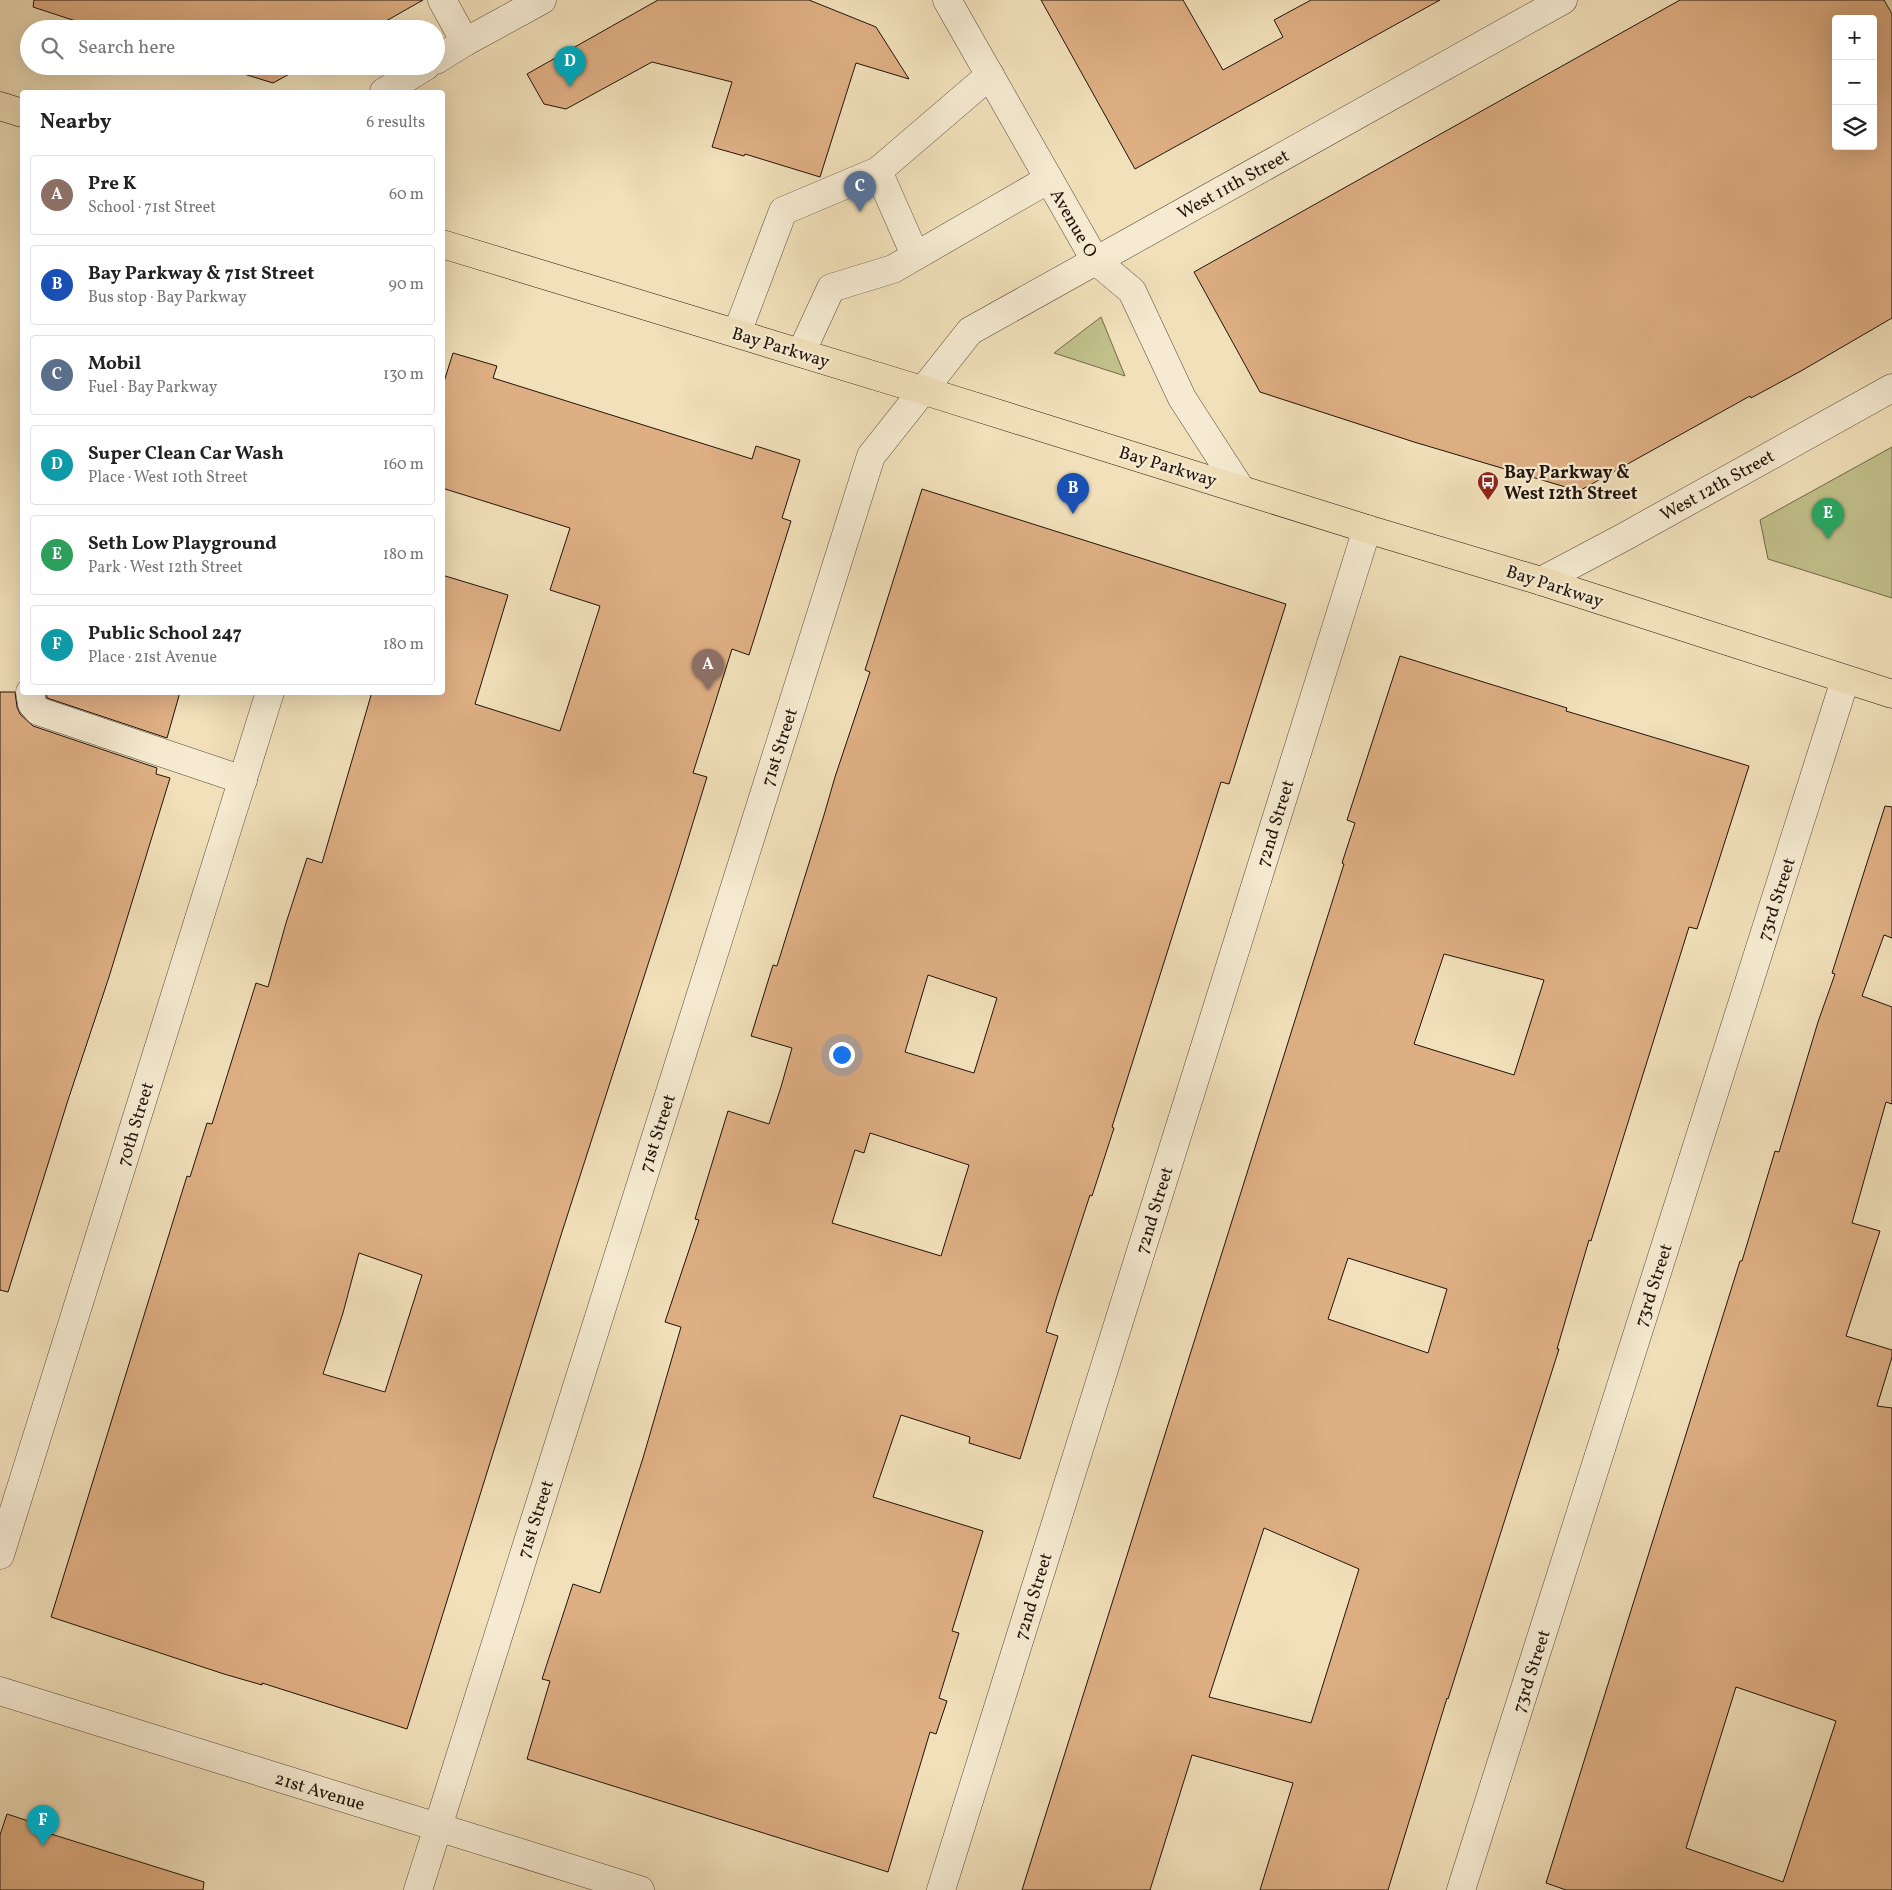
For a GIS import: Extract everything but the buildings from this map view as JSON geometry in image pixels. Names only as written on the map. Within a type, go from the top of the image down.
[{"type":"main road","points":[[0,106],[20,112]]},
{"type":"main road","name":"Bay Parkway","points":[[445,245],[1541,581],[1892,694]]},
{"type":"street","points":[[442,0],[465,42]]},
{"type":"street","points":[[445,54],[542,0]]},
{"type":"street","name":"Avenue O","points":[[947,0],[1095,260],[1132,290],[1182,398],[1240,488]]},
{"type":"street","name":"West 11th Street","points":[[922,390],[970,331],[1563,0]]},
{"type":"street","points":[[387,90],[411,75]]},
{"type":"street","points":[[737,334],[783,211],[878,171],[990,75]]},
{"type":"street","points":[[878,171],[915,255]]},
{"type":"street","points":[[801,353],[831,288],[893,268],[1049,178]]},
{"type":"street","name":"West 12th Street","points":[[1541,581],[1892,388]]},
{"type":"street","name":"71st Street","points":[[418,1890],[871,456],[922,390]]},
{"type":"street","name":"72nd Street","points":[[941,1890],[1367,529]]},
{"type":"street","name":"73rd Street","points":[[1461,1890],[1846,680]]},
{"type":"street","points":[[30,695],[32,704],[38,711],[243,780]]},
{"type":"street","name":"70th Street","points":[[0,1556],[269,695]]},
{"type":"street","name":"21st Avenue","points":[[0,1691],[640,1890]]},
{"type":"shaded area","points":[[1101,317],[1125,376],[1054,353]]},
{"type":"shaded area","points":[[1892,447],[1892,598],[1768,559],[1760,520]]},
{"type":"place","name":"Super Clean Car Wash","points":[[570,87]]},
{"type":"place","name":"Mobil","points":[[860,212]]},
{"type":"place","name":"Bay Parkway & West 12th Street","points":[[1488,501]]},
{"type":"place","name":"Bay Parkway & 71st Street","points":[[1073,514]]},
{"type":"place","name":"Seth Low Playground","points":[[1828,539]]},
{"type":"place","name":"Pre K","points":[[708,690]]},
{"type":"place","name":"Public School 247","points":[[43,1846]]}]
